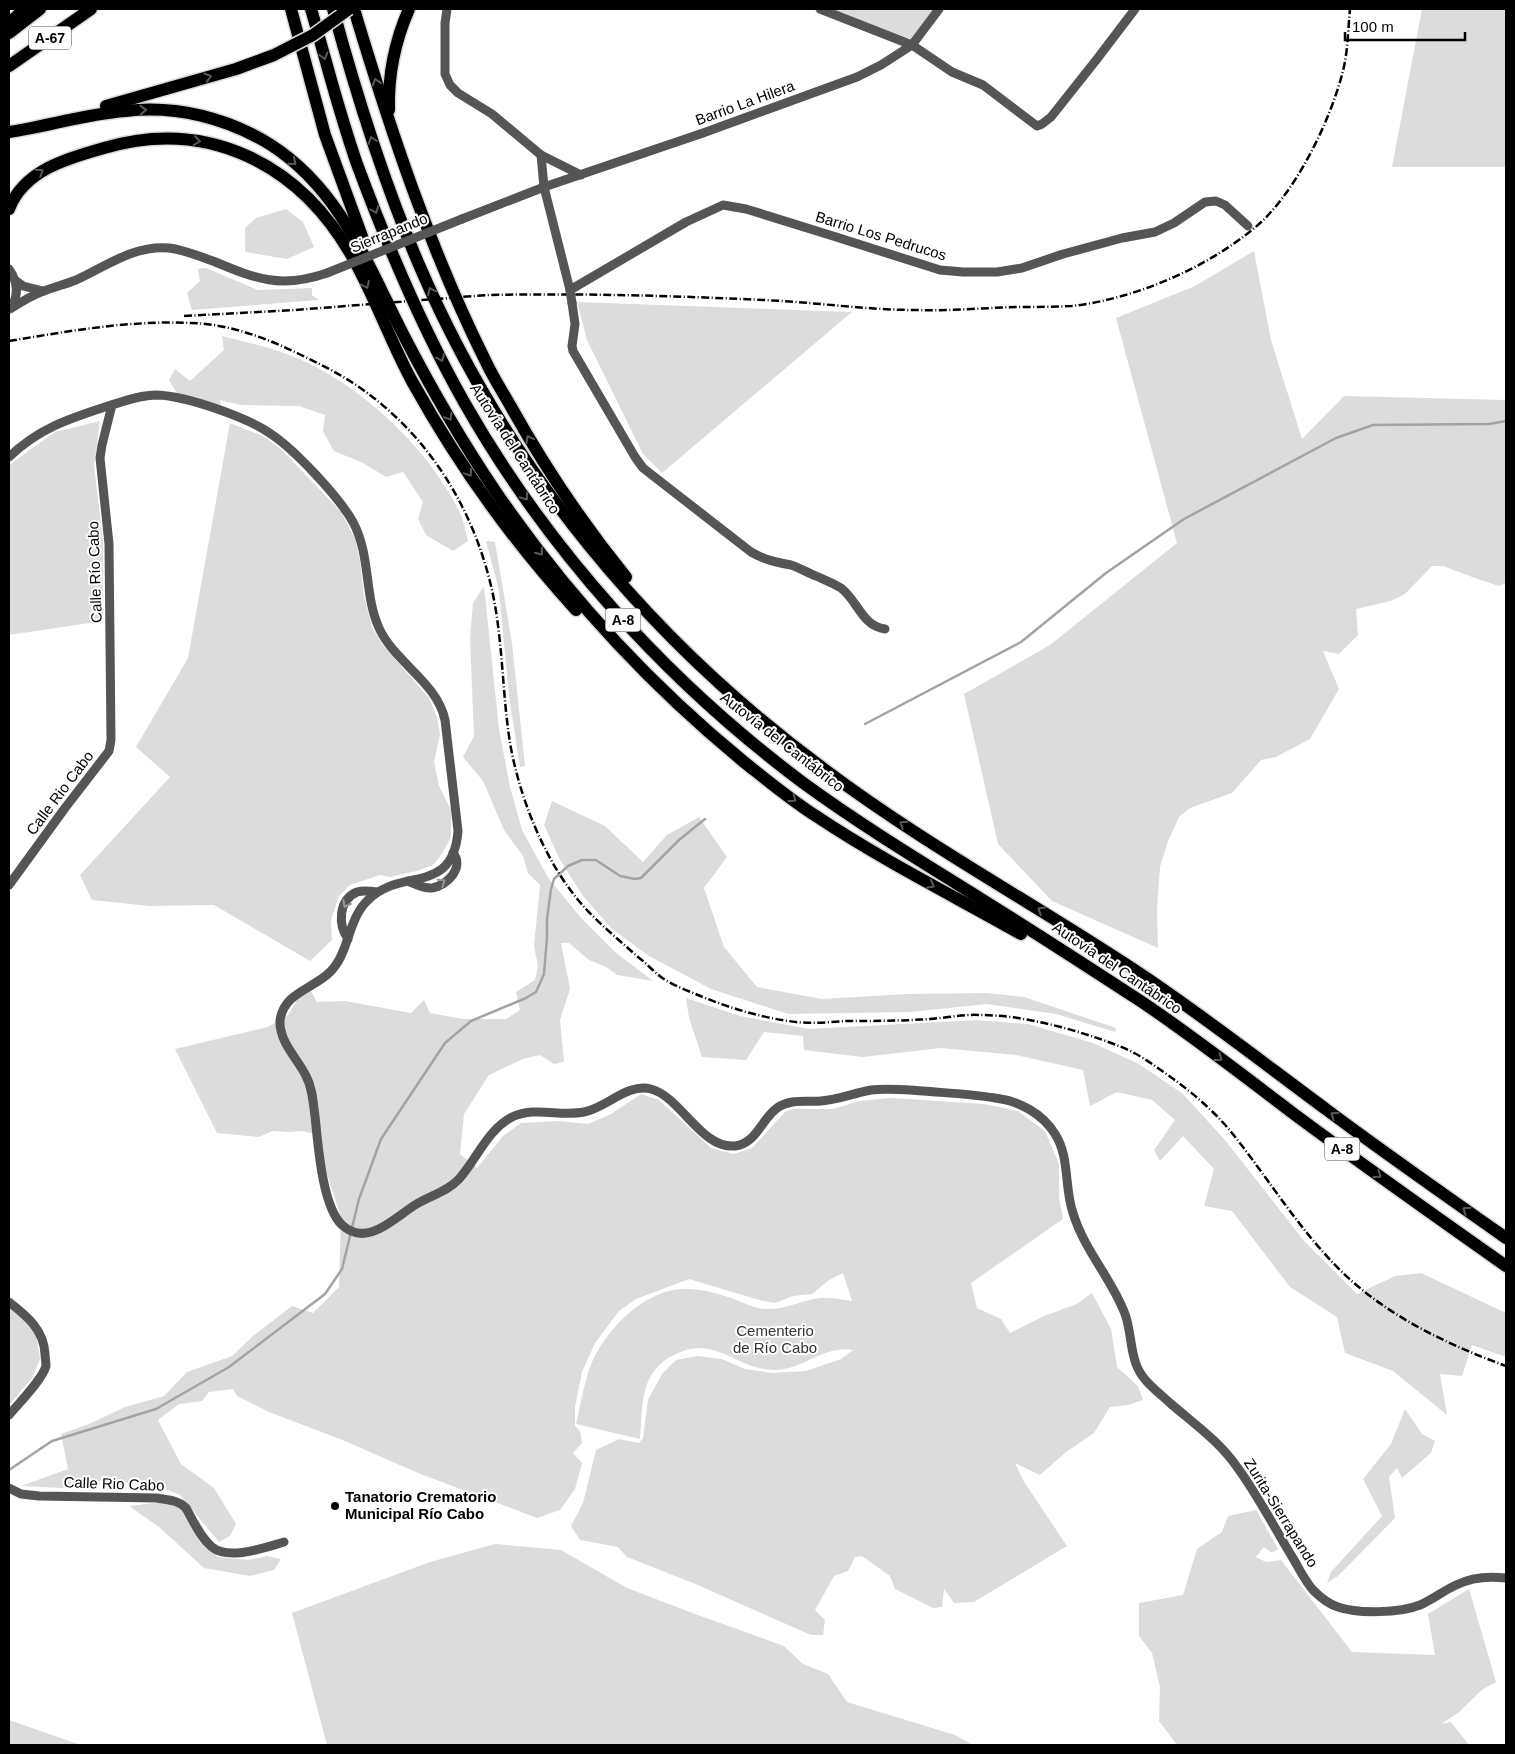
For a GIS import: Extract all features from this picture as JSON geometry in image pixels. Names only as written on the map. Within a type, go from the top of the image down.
[{"type":"highway","points":[[9,23],[25,9]]},
{"type":"highway","name":"A-67","points":[[9,33],[40,9]]},
{"type":"highway","name":"A-67","points":[[9,66],[91,9]]},
{"type":"highway","points":[[291,9],[325,135],[342,186],[386,297]]},
{"type":"highway","name":"Autovía del Cantábrico","points":[[311,9],[357,164],[397,265],[445,366],[469,410],[508,473],[559,544],[639,637],[682,680],[741,733],[803,782],[875,832],[1070,955],[1180,1029],[1506,1266]]},
{"type":"highway","name":"Autovía del Cantábrico","points":[[333,9],[368,129],[401,222],[420,268],[450,328],[500,421],[553,499],[649,616],[693,661],[727,692],[823,769],[938,847],[1088,940],[1161,988],[1357,1132],[1506,1238]]},
{"type":"highway","points":[[9,131],[236,69],[274,55],[313,35],[349,9]]},
{"type":"highway","points":[[354,9],[399,151],[450,284],[486,363],[534,449],[592,536],[642,597],[708,669],[773,730]]},
{"type":"highway","points":[[399,151],[391,123],[389,96],[393,55],[409,9]]},
{"type":"highway","points":[[9,131],[97,114],[146,109],[166,110],[196,114],[242,129],[286,156],[318,186],[337,209],[357,240],[426,376],[461,437],[495,490],[565,585],[634,662],[675,702],[774,786]]},
{"type":"highway","points":[[9,208],[17,193],[40,172],[54,165],[112,145],[146,139],[180,138],[211,143],[244,154],[283,177],[307,199],[339,236],[353,258],[412,382],[448,442],[486,499],[560,592],[633,670],[713,740],[815,815],[901,869],[1038,943],[1180,1029]]},
{"type":"street","points":[[447,9],[445,23],[445,74],[450,84],[458,93],[492,114],[541,155],[581,175]]},
{"type":"street","points":[[820,9],[912,45],[952,72],[983,85],[1037,126],[1051,117],[1134,9]]},
{"type":"street","name":"Barrio La Hilera","points":[[462,218],[857,77],[881,65],[912,45],[939,9]]},
{"type":"street","points":[[541,155],[544,188],[570,290],[575,324],[573,350],[635,457],[643,468],[750,552],[766,560],[792,566],[829,581],[849,595],[860,612],[872,625],[885,630]]},
{"type":"street","name":"Barrio Los Pedrucos","points":[[570,290],[686,222],[723,205],[763,215],[940,270],[963,272],[997,272],[1022,268],[1063,254],[1122,238],[1155,232],[1174,223],[1205,202],[1216,201],[1225,204],[1248,226]]},
{"type":"street","name":"Sierrapando","points":[[9,309],[43,291],[75,280],[127,254],[160,248],[186,252],[247,275],[286,282],[299,281],[327,273],[462,218]]},
{"type":"street","points":[[9,269],[16,281],[23,286],[43,291]]},
{"type":"street","points":[[9,309],[16,296],[16,281]]},
{"type":"street","name":"Zurita-Sierrapando","points":[[112,405],[142,397],[156,395],[171,396],[192,401],[251,423],[271,434],[283,444],[342,506],[352,522],[362,544],[366,559],[371,601],[379,629],[394,652],[432,693],[444,715],[458,831],[453,853],[458,861],[457,869],[443,883],[430,888],[408,881],[393,884],[377,892],[357,914],[340,958],[330,972],[300,991],[282,1013],[280,1026],[285,1040],[303,1069],[310,1086],[326,1192],[334,1214],[344,1227],[352,1232],[361,1234],[379,1229],[415,1205],[450,1186],[463,1174],[490,1136],[510,1118],[520,1114],[535,1112],[586,1112],[640,1088],[649,1089],[661,1094],[710,1137],[720,1143],[731,1146],[740,1145],[748,1140],[773,1111],[781,1105],[791,1102],[829,1100],[870,1090],[886,1089],[978,1096],[1014,1102],[1040,1116],[1060,1142],[1074,1216],[1084,1240],[1124,1311],[1134,1357],[1141,1375],[1155,1390],[1214,1440],[1230,1458],[1250,1486],[1305,1578],[1317,1594],[1333,1605],[1348,1610],[1400,1610],[1422,1604],[1468,1580],[1487,1577],[1506,1578]]},
{"type":"street","points":[[9,457],[32,438],[55,425],[112,405]]},
{"type":"street","name":"Calle Río Cabo","points":[[111,740],[109,544],[100,458],[112,405]]},
{"type":"street","name":"Calle Rio Cabo","points":[[9,885],[109,751],[111,740]]},
{"type":"street","points":[[348,939],[342,928],[341,920],[342,912],[348,900],[357,892],[377,892]]},
{"type":"street","points":[[9,1302],[37,1326],[45,1346],[46,1366],[36,1383],[9,1415]]},
{"type":"street","name":"Calle Rio Cabo","points":[[9,1488],[21,1494],[39,1496],[174,1500],[186,1508],[212,1546],[225,1552],[245,1552],[284,1542]]},
{"type":"green space","points":[[826,9],[934,9],[911,39]]},
{"type":"green space","points":[[1422,9],[1506,9],[1506,167],[1392,167]]},
{"type":"green space","points":[[286,209],[303,222],[314,247],[287,259],[245,252],[245,228],[256,218]]},
{"type":"green space","points":[[1254,251],[1271,340],[1302,439],[1344,396],[1506,400],[1506,583],[1499,586],[1443,566],[1432,566],[1405,594],[1391,601],[1356,609],[1358,635],[1339,654],[1323,651],[1339,689],[1310,739],[1276,757],[1261,760],[1232,793],[1190,808],[1179,817],[1168,841],[1160,867],[1157,909],[1158,948],[1052,901],[998,844],[964,694],[1050,645],[1177,543],[1116,318],[1195,286]]},
{"type":"green space","points":[[206,268],[258,290],[312,288],[312,295],[319,300],[192,310],[187,293],[200,281],[198,269]]},
{"type":"green space","points":[[577,302],[852,312],[662,473],[643,454],[587,340]]},
{"type":"green space","points":[[222,336],[266,347],[292,356],[318,368],[343,383],[367,401],[412,443],[431,466],[448,490],[461,515],[468,541],[453,551],[426,535],[418,519],[423,502],[403,472],[386,477],[363,463],[334,451],[323,431],[325,415],[299,406],[241,405],[220,400],[222,408],[177,393],[169,380],[175,369],[190,381],[224,350]]},
{"type":"green space","points":[[100,421],[94,465],[103,542],[103,621],[9,635],[9,465],[55,432]]},
{"type":"green space","points":[[230,423],[265,437],[282,450],[341,512],[355,539],[360,561],[364,596],[372,627],[382,644],[429,698],[437,717],[440,735],[434,762],[439,786],[451,810],[451,837],[442,854],[433,865],[417,871],[390,877],[380,875],[350,885],[339,896],[331,920],[332,940],[310,961],[214,905],[149,906],[92,900],[80,875],[170,777],[136,747],[188,658]]},
{"type":"green space","points":[[486,541],[495,542],[512,643],[525,766],[520,767],[509,696],[499,591]]},
{"type":"green space","name":"Cementerio de Río Cabo","points":[[484,586],[499,729],[510,787],[522,830],[549,879],[582,919],[615,952],[653,981],[617,975],[606,967],[589,960],[569,943],[561,943],[570,989],[560,1020],[564,1062],[554,1064],[540,1055],[523,1059],[489,1075],[464,1114],[460,1154],[477,1168],[503,1136],[521,1123],[556,1121],[588,1124],[611,1114],[641,1094],[659,1100],[711,1148],[734,1154],[752,1148],[785,1112],[793,1109],[833,1109],[859,1101],[892,1098],[984,1104],[1018,1111],[1045,1131],[1059,1164],[1059,1197],[1063,1219],[971,1283],[977,1308],[1001,1319],[1010,1333],[1044,1316],[1077,1304],[1092,1293],[1111,1329],[1117,1367],[1138,1386],[1143,1400],[1128,1405],[1110,1407],[1094,1433],[1066,1452],[1040,1475],[1015,1463],[1023,1480],[1067,1546],[974,1602],[954,1603],[944,1589],[942,1607],[933,1608],[895,1589],[890,1576],[862,1556],[855,1557],[848,1571],[834,1576],[815,1610],[825,1620],[823,1635],[811,1635],[693,1583],[627,1557],[618,1547],[580,1540],[571,1526],[583,1503],[596,1450],[619,1439],[639,1443],[643,1438],[648,1400],[662,1374],[676,1360],[697,1356],[722,1359],[745,1369],[772,1373],[806,1371],[841,1359],[853,1350],[842,1349],[832,1351],[794,1367],[774,1370],[756,1367],[708,1349],[685,1350],[664,1361],[649,1379],[643,1401],[640,1439],[576,1424],[592,1362],[608,1335],[631,1311],[659,1294],[674,1290],[690,1289],[718,1294],[762,1309],[781,1308],[822,1298],[852,1301],[843,1273],[829,1280],[812,1294],[793,1296],[775,1303],[689,1279],[636,1299],[619,1311],[595,1343],[582,1372],[575,1407],[575,1426],[580,1431],[582,1443],[573,1453],[582,1463],[575,1489],[560,1510],[537,1518],[418,1473],[345,1441],[269,1412],[237,1396],[233,1389],[209,1392],[202,1401],[179,1404],[158,1420],[181,1464],[214,1488],[236,1524],[230,1536],[219,1542],[180,1495],[147,1482],[121,1483],[104,1480],[61,1488],[21,1486],[68,1469],[61,1434],[89,1424],[125,1407],[164,1396],[187,1372],[232,1356],[253,1336],[292,1306],[313,1313],[339,1287],[341,1217],[324,1165],[321,1135],[302,1131],[272,1131],[259,1137],[217,1133],[175,1049],[268,1027],[288,1015],[299,997],[311,991],[317,1002],[345,1001],[411,1013],[424,1000],[430,1013],[463,1019],[506,1019],[520,1010],[516,992],[535,980],[538,966],[534,946],[540,885],[528,873],[523,856],[504,830],[483,781],[463,757],[474,736],[470,638],[473,603]]},
{"type":"green space","points":[[552,801],[605,826],[643,862],[667,835],[699,817],[727,857],[704,888],[724,947],[757,987],[822,999],[907,994],[987,993],[1024,997],[1116,1028],[1115,1032],[1056,1014],[987,1004],[910,1012],[788,1014],[711,989],[649,956],[612,929],[583,896],[560,860],[544,825]]},
{"type":"green space","points":[[686,998],[740,1016],[809,1029],[976,1020],[1028,1024],[1093,1043],[1139,1064],[1183,1094],[1225,1140],[1305,1242],[1357,1294],[1395,1276],[1421,1273],[1506,1313],[1506,1357],[1472,1345],[1462,1376],[1440,1374],[1447,1415],[1393,1371],[1345,1353],[1337,1317],[1290,1287],[1232,1211],[1204,1206],[1214,1169],[1183,1136],[1160,1161],[1154,1150],[1175,1120],[1152,1100],[1117,1092],[1090,1106],[1083,1070],[1016,1055],[941,1048],[863,1057],[804,1050],[803,1036],[764,1032],[746,1060],[702,1057],[689,1018]]},
{"type":"green space","points":[[9,1307],[20,1315],[36,1334],[40,1359],[32,1378],[9,1405]]},
{"type":"green space","points":[[1405,1409],[1422,1434],[1435,1441],[1431,1453],[1402,1478],[1397,1468],[1389,1477],[1395,1518],[1338,1576],[1327,1583],[1331,1572],[1382,1516],[1363,1479],[1391,1444]]},
{"type":"green space","points":[[162,1502],[183,1509],[217,1557],[249,1560],[267,1556],[281,1559],[274,1570],[250,1576],[204,1568],[159,1527],[129,1506]]},
{"type":"green space","points":[[1256,1510],[1278,1549],[1272,1553],[1264,1547],[1256,1557],[1266,1562],[1281,1560],[1352,1652],[1435,1655],[1428,1614],[1469,1589],[1496,1682],[1483,1689],[1458,1713],[1441,1724],[1451,1722],[1469,1745],[1177,1745],[1159,1721],[1160,1687],[1152,1653],[1139,1636],[1139,1603],[1183,1595],[1197,1549],[1222,1532],[1228,1516]]},
{"type":"green space","points":[[495,1544],[561,1550],[627,1588],[784,1646],[803,1664],[828,1674],[847,1702],[955,1735],[973,1745],[327,1745],[292,1613],[430,1562]]},
{"type":"green space","points":[[9,1720],[78,1744],[9,1745]]},
{"type":"waterway","points":[[865,724],[1021,642],[1106,573],[1184,519],[1336,438],[1373,425],[1489,424],[1506,421]]},
{"type":"waterway","points":[[9,1470],[52,1441],[156,1409],[229,1367],[325,1294],[342,1269],[359,1199],[381,1139],[445,1043],[471,1021],[536,992],[544,974],[547,919],[554,879],[568,866],[582,860],[596,860],[620,876],[635,879],[641,878],[679,840],[705,819]]},
{"type":"railway","points":[[184,316],[295,310],[487,295],[672,296],[783,301],[883,309],[929,310],[1072,306],[1120,297],[1167,280],[1212,257],[1252,230],[1282,198],[1296,179],[1320,135],[1337,91],[1346,56],[1350,9]]},
{"type":"railway","points":[[9,341],[77,330],[146,323],[206,324],[247,333],[287,348],[353,383],[379,402],[424,447],[443,473],[473,529],[484,559],[496,609],[507,724],[514,765],[528,809],[547,852],[558,872],[585,908],[658,975],[679,987],[722,1004],[746,1012],[783,1020],[815,1023],[919,1020],[967,1015],[997,1016],[1051,1024],[1086,1034],[1133,1052],[1204,1103],[1232,1133],[1310,1237],[1339,1269],[1357,1285],[1396,1314],[1439,1338],[1506,1366]]},
{"type":"place","name":"Tanatorio Crematorio Municipal Río Cabo","points":[[335,1506]]}]
